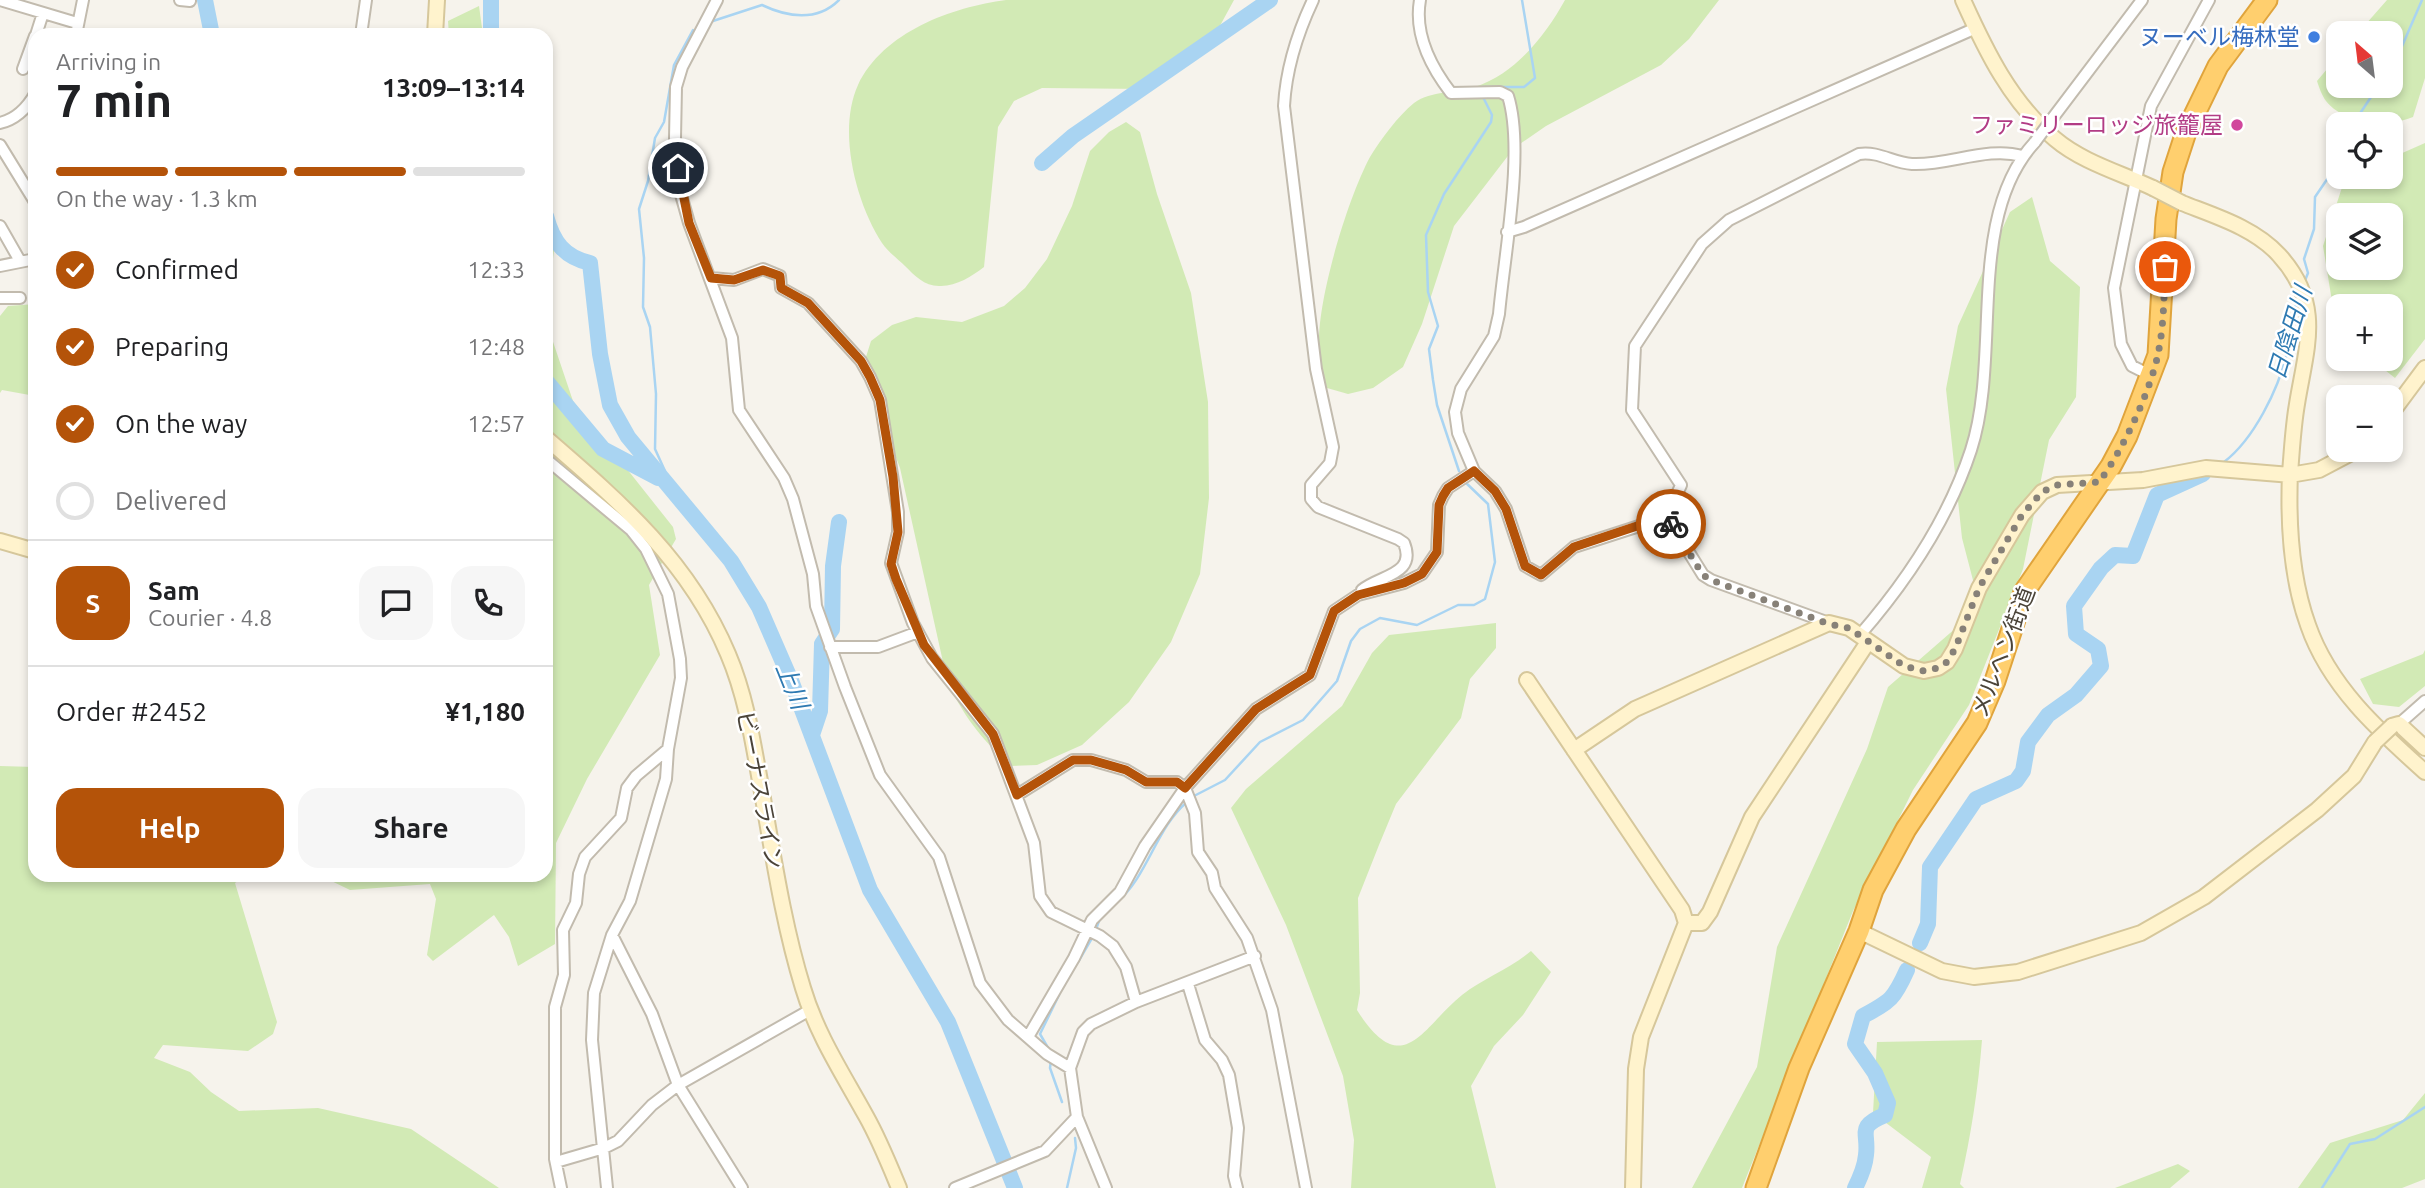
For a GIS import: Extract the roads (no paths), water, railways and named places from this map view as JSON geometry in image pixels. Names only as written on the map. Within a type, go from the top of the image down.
[{"type":"highway","name":"メルヘン街道","points":[[1756,1188],[1800,1068],[1888,859],[1977,723],[1995,681],[2024,592],[2127,436],[2158,355],[2166,219],[2176,162],[2196,107],[2218,66],[2267,0]]},
{"type":"street","points":[[0,0],[25,4],[43,13],[77,23]]},
{"type":"street","points":[[77,28],[83,0]]},
{"type":"street","points":[[362,28],[366,0]]},
{"type":"street","points":[[435,28],[437,0]]},
{"type":"street","points":[[717,0],[682,67],[676,87],[674,118],[680,191],[732,338],[739,410],[784,478],[793,499],[813,573],[816,606],[880,775],[939,857],[980,984],[1008,1020],[1047,1054],[1070,1068]]},
{"type":"street","points":[[1314,0],[1297,39],[1285,83],[1284,106],[1316,369],[1333,447],[1330,463],[1311,485],[1311,499],[1318,507],[1398,539],[1404,543],[1408,558],[1406,565],[1397,572],[1364,587],[1358,595]]},
{"type":"street","points":[[1420,0],[1419,28],[1427,53],[1451,93],[1500,92],[1508,96],[1515,154],[1499,314],[1494,336],[1461,390],[1455,412],[1458,433],[1474,471],[1495,491],[1506,509],[1525,566],[1541,575],[1574,547],[1667,517],[1681,485],[1632,410],[1635,346],[1702,244],[1730,220],[1859,154],[1872,152],[1910,164],[1994,155],[2022,156]]},
{"type":"street","points":[[1963,0],[1990,59],[2020,103],[2056,140],[2182,203],[2245,230],[2279,254],[2297,279],[2306,303],[2309,331],[2309,348],[2297,405],[2290,475],[2292,544],[2300,598],[2315,642],[2354,704],[2425,772]]},
{"type":"street","points":[[1686,923],[1702,923],[1710,912],[1752,817],[1863,639],[1900,589],[1931,539],[1971,449],[1984,373],[1996,221],[2004,189],[2022,156],[2141,0]]},
{"type":"street","points":[[2150,376],[2132,366],[2121,344],[2115,313],[2114,288],[2151,106],[2209,0]]},
{"type":"street","points":[[38,28],[43,13]]},
{"type":"street","points":[[1507,232],[1524,227],[1976,28]]},
{"type":"street","points":[[23,69],[28,55]]},
{"type":"street","points":[[0,123],[28,112]]},
{"type":"street","points":[[0,145],[28,191]]},
{"type":"street","points":[[0,226],[20,261]]},
{"type":"street","points":[[0,265],[28,260]]},
{"type":"street","points":[[711,278],[734,280],[763,270],[780,276],[781,288],[808,303],[861,361],[880,400],[893,477],[898,532],[891,564],[919,632],[932,657],[993,734],[1034,844],[1040,896],[1051,912],[1092,933],[1121,957],[1136,1002]]},
{"type":"street","points":[[0,298],[20,298]]},
{"type":"street","points":[[2403,398],[2425,368]]},
{"type":"street","name":"ビーナスライン","points":[[553,444],[628,509],[658,541],[711,618],[729,654],[747,710],[781,899],[810,1010],[826,1046],[866,1117],[899,1188]]},
{"type":"street","points":[[1667,517],[1703,575],[1711,580],[1829,624],[1849,628],[1904,666],[1924,671],[1947,662],[1955,649],[1979,588],[2022,515],[2042,492],[2057,485],[2143,480],[2206,468],[2290,475],[2319,470],[2334,462]]},
{"type":"street","points":[[553,465],[631,530],[646,549],[668,594],[681,678],[668,749],[666,779],[655,821],[630,901],[612,936],[594,993],[592,1040],[607,1188]]},
{"type":"street","points":[[1028,1037],[1074,958],[1092,933],[1096,914],[1120,891],[1145,846],[1256,709],[1310,675],[1334,611],[1358,595],[1404,583],[1422,574],[1437,552],[1439,505],[1443,496],[1448,488],[1474,471]]},
{"type":"street","points":[[0,541],[28,549]]},
{"type":"street","points":[[1574,751],[1635,709],[1829,624]]},
{"type":"street","points":[[828,640],[878,647],[919,632]]},
{"type":"street","points":[[1527,680],[1682,910],[1686,923],[1641,1037],[1636,1069],[1633,1188]]},
{"type":"street","points":[[1858,932],[1942,971],[1974,976],[2018,972],[2130,937],[2173,917],[2204,897],[2317,810],[2354,776],[2375,742],[2425,701]]},
{"type":"street","points":[[2395,725],[2425,748]]},
{"type":"street","points":[[561,1188],[556,1162],[555,1007],[564,975],[564,930],[576,903],[584,857],[621,818],[628,788],[636,776],[668,749]]},
{"type":"street","points":[[1017,795],[1073,760],[1091,760],[1126,770],[1146,782],[1177,782],[1188,796],[1195,813],[1198,852],[1212,873],[1215,887],[1255,956],[1272,1010],[1306,1188]]},
{"type":"street","points":[[612,936],[652,1014],[678,1085],[742,1188]]},
{"type":"street","points":[[1106,1188],[1077,1117],[1070,1068],[1077,1043],[1091,1024],[1136,1002],[1255,956]]},
{"type":"street","points":[[1188,984],[1205,1040],[1222,1060],[1229,1075],[1238,1128],[1234,1176],[1237,1188]]},
{"type":"street","points":[[556,1162],[604,1148],[618,1140],[652,1105],[678,1085],[810,1010]]},
{"type":"street","points":[[957,1187],[1045,1151],[1077,1117]]},
{"type":"waterway","points":[[205,0],[211,28]]},
{"type":"waterway","name":"上川","points":[[491,0],[491,28]]},
{"type":"waterway","points":[[713,21],[762,5],[792,14],[812,14],[821,12],[839,0]]},
{"type":"waterway","points":[[1042,163],[1073,136],[1270,0]]},
{"type":"waterway","points":[[1483,87],[1524,87],[1535,78],[1522,0]]},
{"type":"waterway","name":"日陰田川","points":[[2403,44],[2422,0]]},
{"type":"waterway","points":[[665,482],[665,471],[655,449],[656,394],[650,327],[643,307],[644,258],[639,209],[648,181],[655,138],[664,122],[674,65],[693,30]]},
{"type":"waterway","name":"日陰田川","points":[[2361,112],[2370,98]]},
{"type":"waterway","points":[[1459,471],[1437,405],[1433,380],[1429,349],[1438,326],[1428,292],[1426,235],[1444,194],[1491,122],[1492,115],[1484,99]]},
{"type":"waterway","name":"日陰田川","points":[[2304,283],[2308,273],[2304,259],[2314,229],[2315,197],[2326,181]]},
{"type":"waterway","name":"上川","points":[[553,235],[566,252],[590,263],[600,354],[610,405],[628,437],[731,561],[759,607],[792,683],[870,890],[948,1022],[1015,1188]]},
{"type":"waterway","name":"日陰田川","points":[[2224,462],[2255,427],[2271,398],[2287,353],[2298,299]]},
{"type":"waterway","points":[[553,389],[603,449],[658,478]]},
{"type":"waterway","name":"日陰田川","points":[[1920,943],[1928,924],[1930,867],[1976,799],[2016,781],[2023,771],[2028,742],[2048,715],[2076,695],[2101,666],[2098,649],[2076,634],[2074,606],[2101,568],[2115,555],[2133,556],[2157,495],[2203,474]]},
{"type":"waterway","points":[[1192,797],[1225,780],[1260,742],[1303,720],[1337,681],[1351,641],[1360,629],[1380,618],[1417,625],[1458,605],[1474,605],[1485,599],[1495,562],[1488,504],[1464,481]]},
{"type":"waterway","points":[[812,735],[820,711],[822,644],[832,629],[833,566],[839,522]]},
{"type":"waterway","points":[[1117,902],[1137,879],[1167,825],[1187,802]]},
{"type":"waterway","points":[[1095,932],[1100,918]]},
{"type":"waterway","points":[[1078,962],[1092,938]]},
{"type":"waterway","name":"日陰田川","points":[[1855,1188],[1865,1159],[1867,1127],[1885,1115],[1888,1103],[1875,1073],[1855,1044],[1863,1016],[1891,998],[1907,970]]},
{"type":"waterway","points":[[1051,1053],[1040,1034],[1059,995]]},
{"type":"waterway","points":[[1051,1060],[1050,1068],[1062,1102]]},
{"type":"waterway","points":[[2322,1188],[2350,1144],[2375,1139],[2425,1107]]},
{"type":"waterway","points":[[1067,1188],[1076,1148],[1075,1138]]},
{"type":"place","name":"ヌーベル梅林堂","points":[[2314,37]]},
{"type":"place","name":"ファミリーロッジ旅籠屋","points":[[2237,125]]}]
